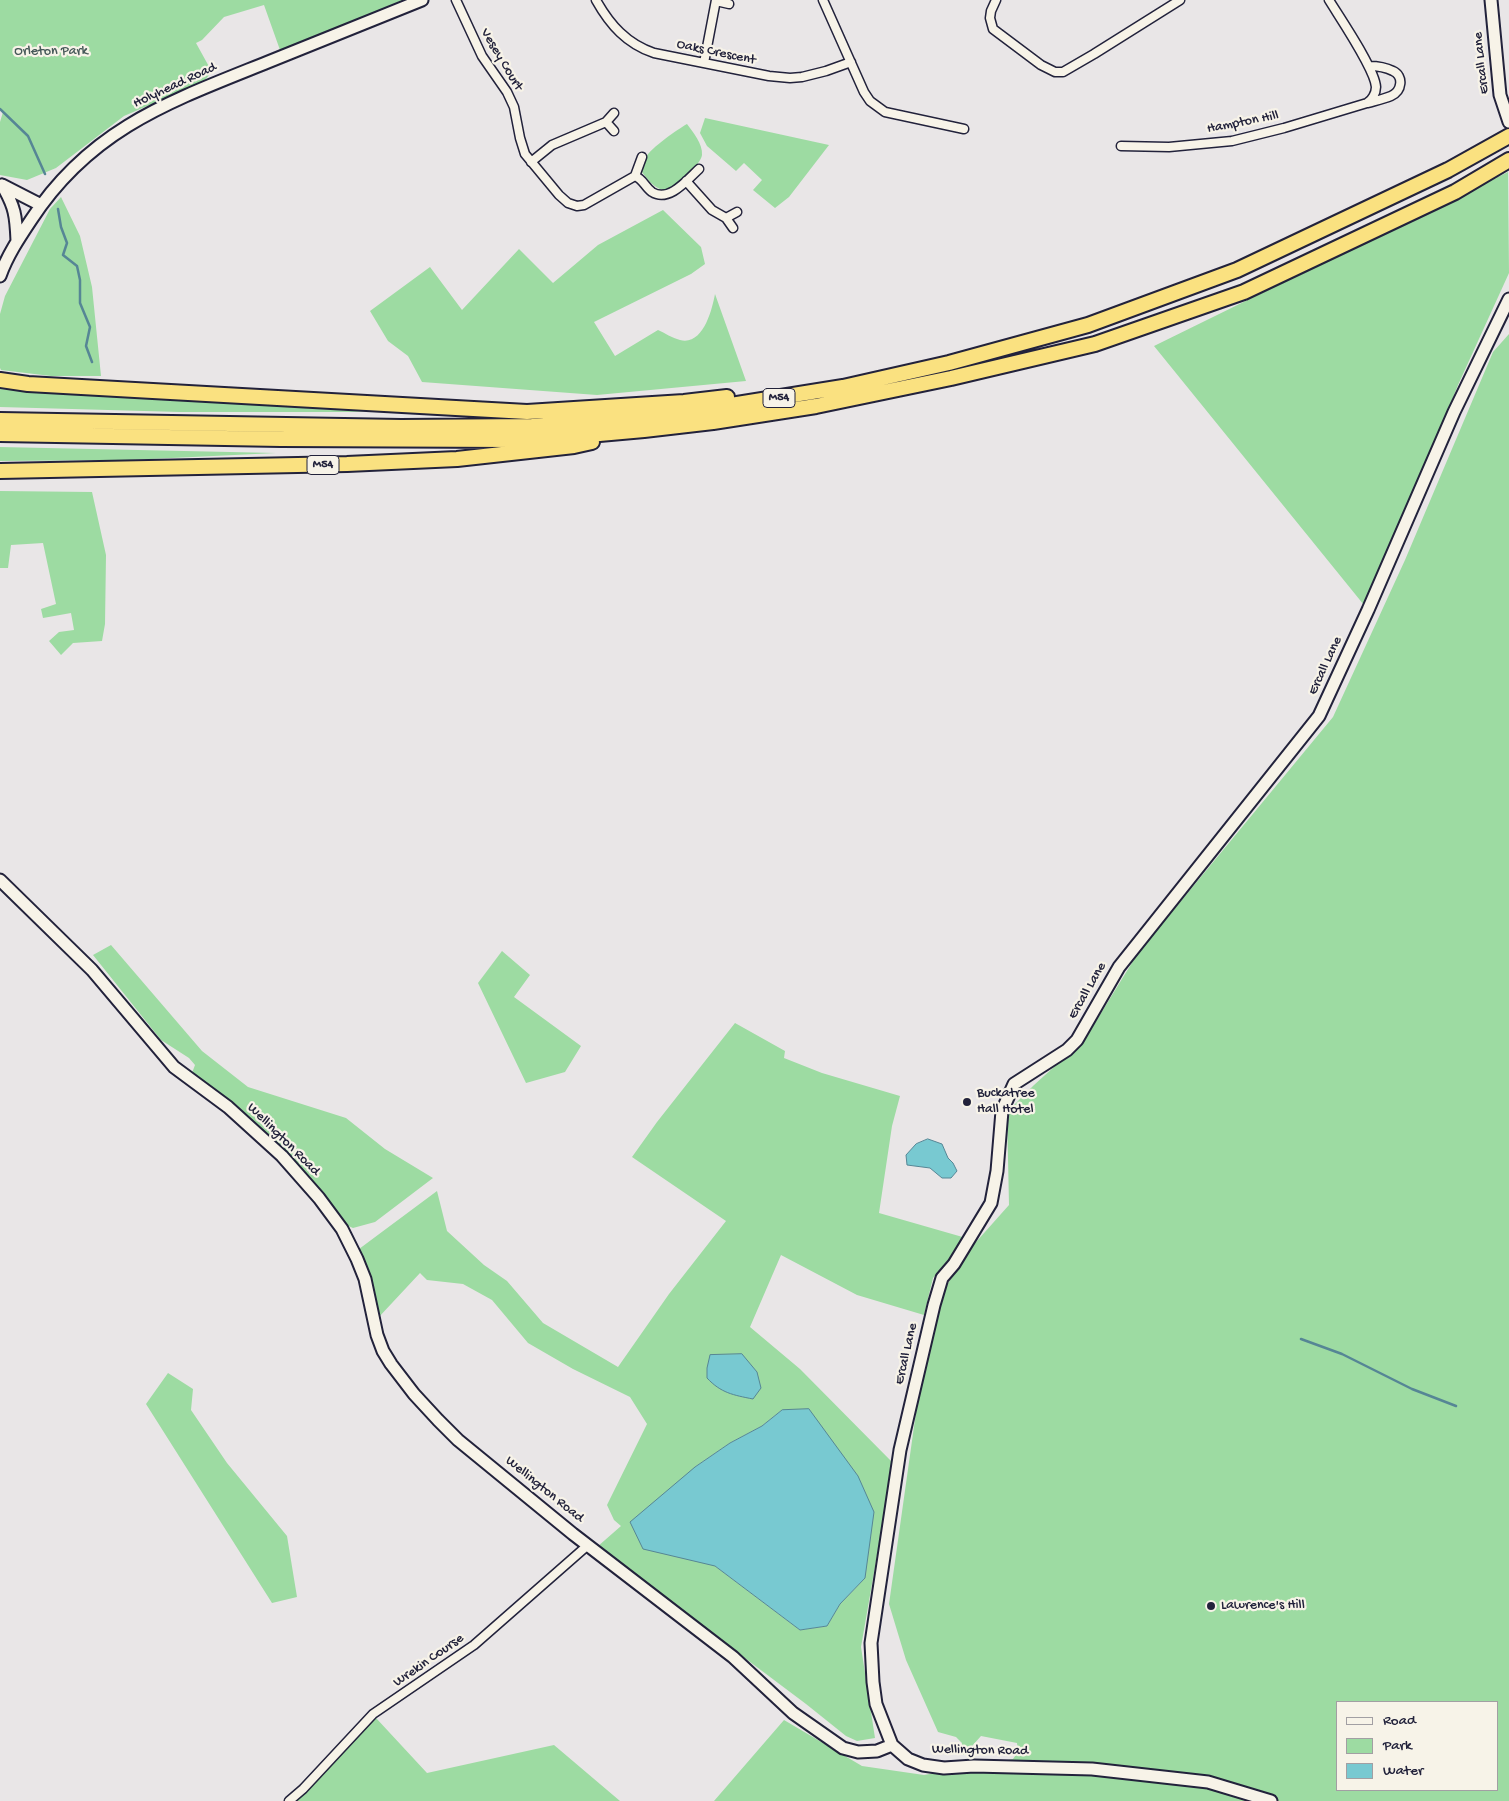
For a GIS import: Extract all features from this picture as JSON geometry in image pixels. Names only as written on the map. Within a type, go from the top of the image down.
[{"type":"highway","name":"M54","points":[[0,420],[401,427],[532,426],[706,409],[843,387],[949,363],[1088,325],[1237,270],[1448,170],[1509,136]]},
{"type":"highway","name":"M54","points":[[0,434],[281,439],[513,440],[644,430],[816,406],[952,378],[1095,344],[1244,292],[1455,192],[1509,160]]},
{"type":"highway","name":"M54","points":[[0,380],[28,384],[527,412],[684,402],[843,387]]},
{"type":"highway","name":"M54","points":[[0,471],[347,464],[456,458],[574,446],[644,430]]},
{"type":"street","name":"Holyhead Road","points":[[0,276],[17,241],[41,205],[74,166],[128,124],[165,105],[216,83],[422,0]]},
{"type":"street","name":"Vesey Court","points":[[456,0],[482,56],[507,92],[514,108],[525,154],[559,196],[568,203],[577,206],[589,203],[635,176]]},
{"type":"street","name":"Oaks Crescent","points":[[596,0],[607,18],[628,40],[640,48],[768,76],[790,78],[826,71],[850,62]]},
{"type":"street","points":[[823,0],[850,62],[870,101],[885,112],[964,129]]},
{"type":"street","points":[[996,0],[990,18],[993,29],[1041,65],[1054,72],[1063,72],[1180,0]]},
{"type":"street","points":[[1329,0],[1369,66],[1376,89],[1372,100],[1367,103]]},
{"type":"street","name":"Ercall Lane","points":[[1491,0],[1500,95],[1509,122]]},
{"type":"street","points":[[704,63],[716,1],[730,4]]},
{"type":"street","name":"Hampton Hill","points":[[1121,146],[1169,147],[1232,141],[1284,128],[1391,96],[1399,90],[1398,75],[1394,71],[1369,66]]},
{"type":"street","points":[[531,162],[552,145],[606,122],[614,113]]},
{"type":"street","points":[[606,122],[614,131]]},
{"type":"street","points":[[642,157],[635,176],[641,178],[652,192],[661,195],[671,193],[698,169]]},
{"type":"street","points":[[686,181],[712,210],[726,218],[733,228]]},
{"type":"street","points":[[1,185],[41,205]]},
{"type":"street","points":[[1,185],[12,202],[16,216],[17,241]]},
{"type":"street","points":[[726,218],[737,212]]},
{"type":"street","name":"Ercall Lane","points":[[892,1745],[876,1704],[871,1643],[900,1450],[942,1278],[954,1264],[991,1204],[997,1171],[1002,1111],[1014,1084],[1067,1050],[1077,1040],[1119,968],[1319,716],[1368,610],[1454,412],[1509,299]]},
{"type":"street","name":"Wellington Road","points":[[0,880],[92,970],[174,1067],[234,1113],[282,1156],[319,1198],[342,1229],[365,1279],[377,1335],[383,1351],[390,1364],[414,1394],[458,1440],[588,1545],[734,1657],[793,1712],[844,1748],[858,1752],[877,1751],[892,1745],[908,1759],[923,1765],[944,1768],[974,1766],[1092,1769],[1208,1782],[1271,1801]]},
{"type":"street","name":"Wrekin Course","points":[[289,1801],[303,1789],[373,1714],[474,1646],[588,1545]]},
{"type":"green space","name":"Orleton Park","points":[[0,0],[406,0],[280,50],[264,5],[224,17],[202,40],[196,43],[212,72],[203,82],[124,116],[56,168],[27,180],[0,175],[0,122],[3,112],[0,109]]},
{"type":"green space","points":[[705,118],[829,145],[789,197],[775,208],[753,190],[762,180],[744,163],[736,171],[707,146],[700,133]]},
{"type":"green space","points":[[687,124],[697,138],[702,155],[692,171],[679,182],[668,189],[660,189],[651,183],[642,172],[645,159],[649,153],[671,134]]},
{"type":"green space","points":[[1508,172],[1509,273],[1458,385],[1368,610],[1154,346]]},
{"type":"green space","points":[[61,197],[80,236],[92,287],[101,376],[51,376],[1,370],[0,368],[0,314],[5,296],[50,209]]},
{"type":"green space","points":[[663,210],[701,247],[705,264],[691,274],[594,322],[615,356],[658,330],[680,340],[688,340],[695,338],[705,325],[712,309],[715,294],[746,381],[597,395],[422,382],[408,356],[388,341],[370,311],[430,267],[462,310],[519,249],[553,283],[598,245]]},
{"type":"green space","points":[[1509,334],[1509,1801],[714,1801],[784,1720],[862,1766],[924,1775],[1013,1759],[1018,1752],[1017,1743],[981,1736],[964,1755],[960,1752],[962,1743],[956,1737],[938,1732],[906,1660],[889,1604],[921,1377],[947,1285],[968,1251],[1009,1205],[1007,1112],[1085,1039],[1138,953],[1333,717],[1405,560],[1493,352]]},
{"type":"green space","points":[[0,389],[369,412],[180,412],[0,407]]},
{"type":"green space","points":[[0,447],[276,453],[130,460],[0,461]]},
{"type":"green space","points":[[0,491],[92,492],[106,555],[105,624],[102,641],[73,643],[61,655],[49,641],[59,632],[74,630],[71,613],[43,618],[41,609],[56,604],[43,543],[11,545],[8,568],[0,568]]},
{"type":"green space","points":[[111,945],[202,1051],[248,1087],[346,1118],[385,1149],[433,1178],[375,1222],[353,1228],[346,1225],[277,1145],[192,1073],[195,1065],[189,1058],[161,1040],[93,955]]},
{"type":"green space","points":[[502,951],[530,975],[514,997],[581,1046],[565,1072],[526,1083],[478,983]]},
{"type":"green space","points":[[735,1023],[785,1051],[784,1058],[822,1073],[900,1096],[892,1126],[879,1213],[966,1238],[933,1278],[924,1315],[857,1295],[781,1255],[750,1327],[800,1369],[893,1463],[861,1647],[875,1738],[857,1741],[846,1736],[597,1547],[621,1526],[614,1520],[607,1505],[647,1424],[630,1397],[573,1369],[528,1343],[492,1300],[463,1284],[427,1280],[420,1273],[378,1318],[373,1289],[359,1249],[437,1191],[447,1231],[484,1265],[507,1281],[543,1323],[618,1367],[669,1294],[726,1221],[632,1157],[657,1122]],"holes":[[[782,1410],[865,1578],[840,1604],[827,1626],[800,1630],[715,1566],[695,1467],[730,1443],[762,1426]]]},
{"type":"green space","points":[[168,1373],[193,1389],[191,1410],[227,1463],[287,1536],[297,1597],[272,1603],[146,1404]]},
{"type":"green space","points":[[376,1718],[427,1773],[554,1745],[620,1801],[290,1801]]},
{"type":"water","points":[[928,1139],[942,1144],[948,1158],[957,1171],[951,1178],[942,1178],[930,1168],[907,1165],[906,1155],[916,1144]]},
{"type":"water","points":[[742,1354],[757,1372],[761,1388],[753,1399],[728,1393],[717,1387],[707,1378],[710,1355]]},
{"type":"water","points":[[809,1409],[858,1476],[874,1512],[865,1578],[840,1604],[827,1626],[800,1630],[715,1566],[643,1549],[630,1522],[695,1467],[730,1443],[762,1426],[782,1410]]},
{"type":"waterway","points":[[0,109],[28,136],[45,174]]},
{"type":"waterway","points":[[58,209],[61,227],[67,243],[63,255],[77,266],[80,280],[80,303],[90,327],[86,346],[92,362]]},
{"type":"waterway","points":[[1301,1339],[1342,1354],[1412,1389],[1456,1406]]},
{"type":"place","name":"Buckatree Hall Hotel","points":[[967,1102]]},
{"type":"place","name":"Lawrence's Hill","points":[[1211,1606]]}]
